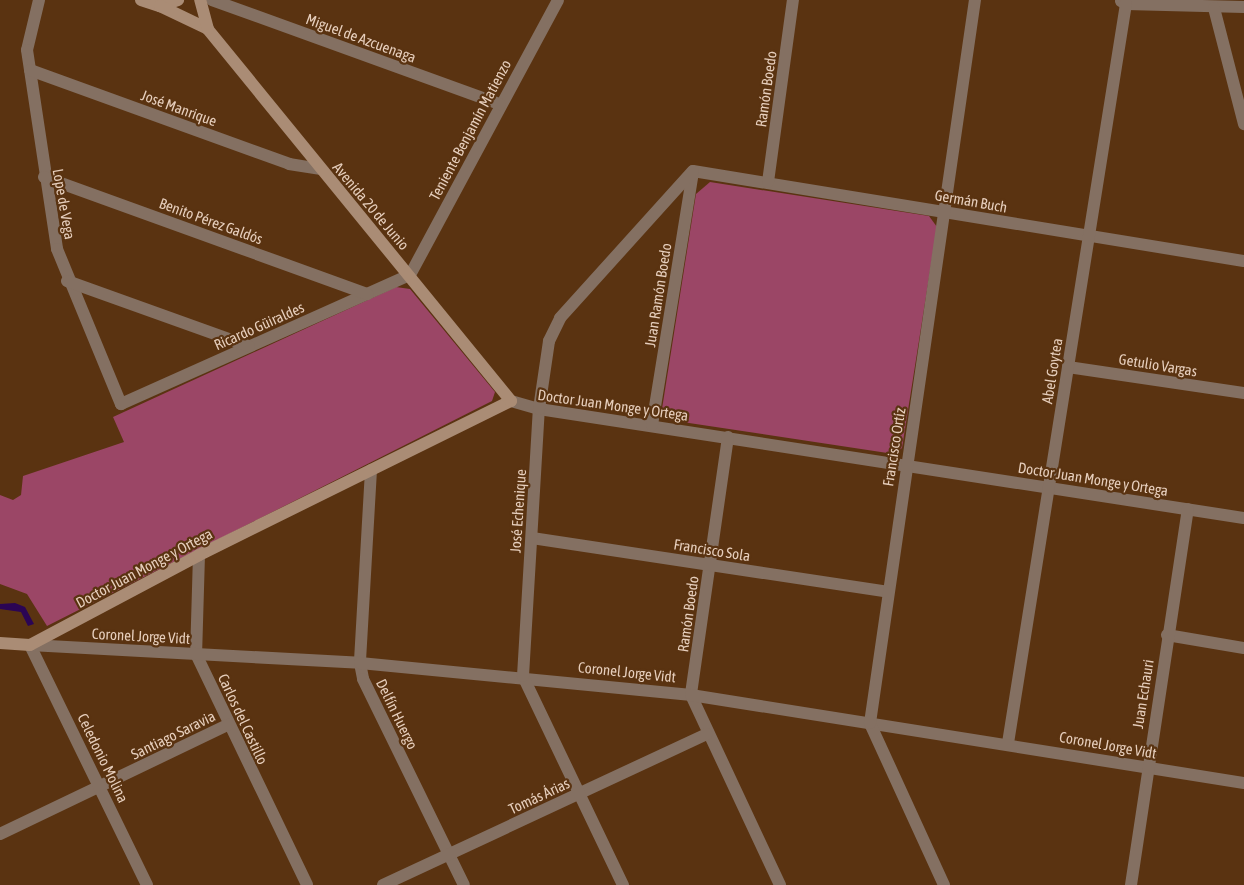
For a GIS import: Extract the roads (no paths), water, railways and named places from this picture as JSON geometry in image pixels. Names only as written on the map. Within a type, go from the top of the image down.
[{"type":"street","name":"Lope de Vega","points":[[39,0],[28,36],[30,70],[44,177],[57,249],[67,280],[121,404]]},
{"type":"street","name":"Avenida 20 de Junio","points":[[141,0],[160,6],[208,29]]},
{"type":"street","points":[[160,6],[178,0]]},
{"type":"street","name":"Avenida 20 de Junio","points":[[200,0],[208,29],[511,401]]},
{"type":"street","name":"Miguel de Azcuenaga","points":[[212,0],[500,104]]},
{"type":"street","name":"Teniente Benjamín Matienzo","points":[[410,275],[558,0]]},
{"type":"street","name":"Ramón Boedo","points":[[768,182],[793,0]]},
{"type":"street","name":"Francisco Ortíz","points":[[870,723],[887,592],[975,0]]},
{"type":"street","points":[[1123,2],[1215,8],[1244,7]]},
{"type":"street","name":"Abel Goytea","points":[[1008,743],[1089,236],[1123,2]]},
{"type":"street","points":[[1215,8],[1244,124]]},
{"type":"street","name":"José Manrique","points":[[30,70],[289,164],[320,169]]},
{"type":"street","name":"Germán Buch","points":[[693,171],[1244,261]]},
{"type":"street","name":"José Echenique","points":[[623,885],[523,676],[539,409],[549,341],[560,318],[693,171]]},
{"type":"street","name":"Juan Ramón Boedo","points":[[652,425],[693,171]]},
{"type":"street","name":"Benito Pérez Galdós","points":[[44,177],[367,294]]},
{"type":"street","name":"Ricardo Güiraldes","points":[[121,404],[410,275]]},
{"type":"street","points":[[67,280],[249,346]]},
{"type":"street","name":"Getulio Vargas","points":[[1068,367],[1244,393]]},
{"type":"street","name":"Doctor Juan Monge y Ortega","points":[[30,645],[199,555],[511,401],[539,409],[1244,518]]},
{"type":"street","name":"Ramón Boedo","points":[[691,695],[728,437]]},
{"type":"street","name":"Delfín Huergo","points":[[371,470],[360,663],[363,679],[464,885]]},
{"type":"street","name":"Juan Echauri","points":[[1131,885],[1146,767],[1188,509]]},
{"type":"street","name":"Francisco Sola","points":[[532,538],[887,592]]},
{"type":"street","name":"Carlos del Castillo","points":[[199,555],[195,654],[307,885]]},
{"type":"street","points":[[1167,636],[1244,648]]},
{"type":"street","name":"Coronel Jorge Vidt","points":[[0,643],[360,663],[523,676],[691,695],[1008,743],[1244,783]]},
{"type":"street","name":"Celedonio Molina","points":[[30,645],[147,885]]},
{"type":"street","points":[[691,695],[707,734],[780,885]]},
{"type":"street","points":[[870,723],[944,885]]},
{"type":"street","name":"Santiago Saravia","points":[[0,834],[228,725]]},
{"type":"street","name":"Tomás Árias","points":[[384,885],[707,734]]}]
